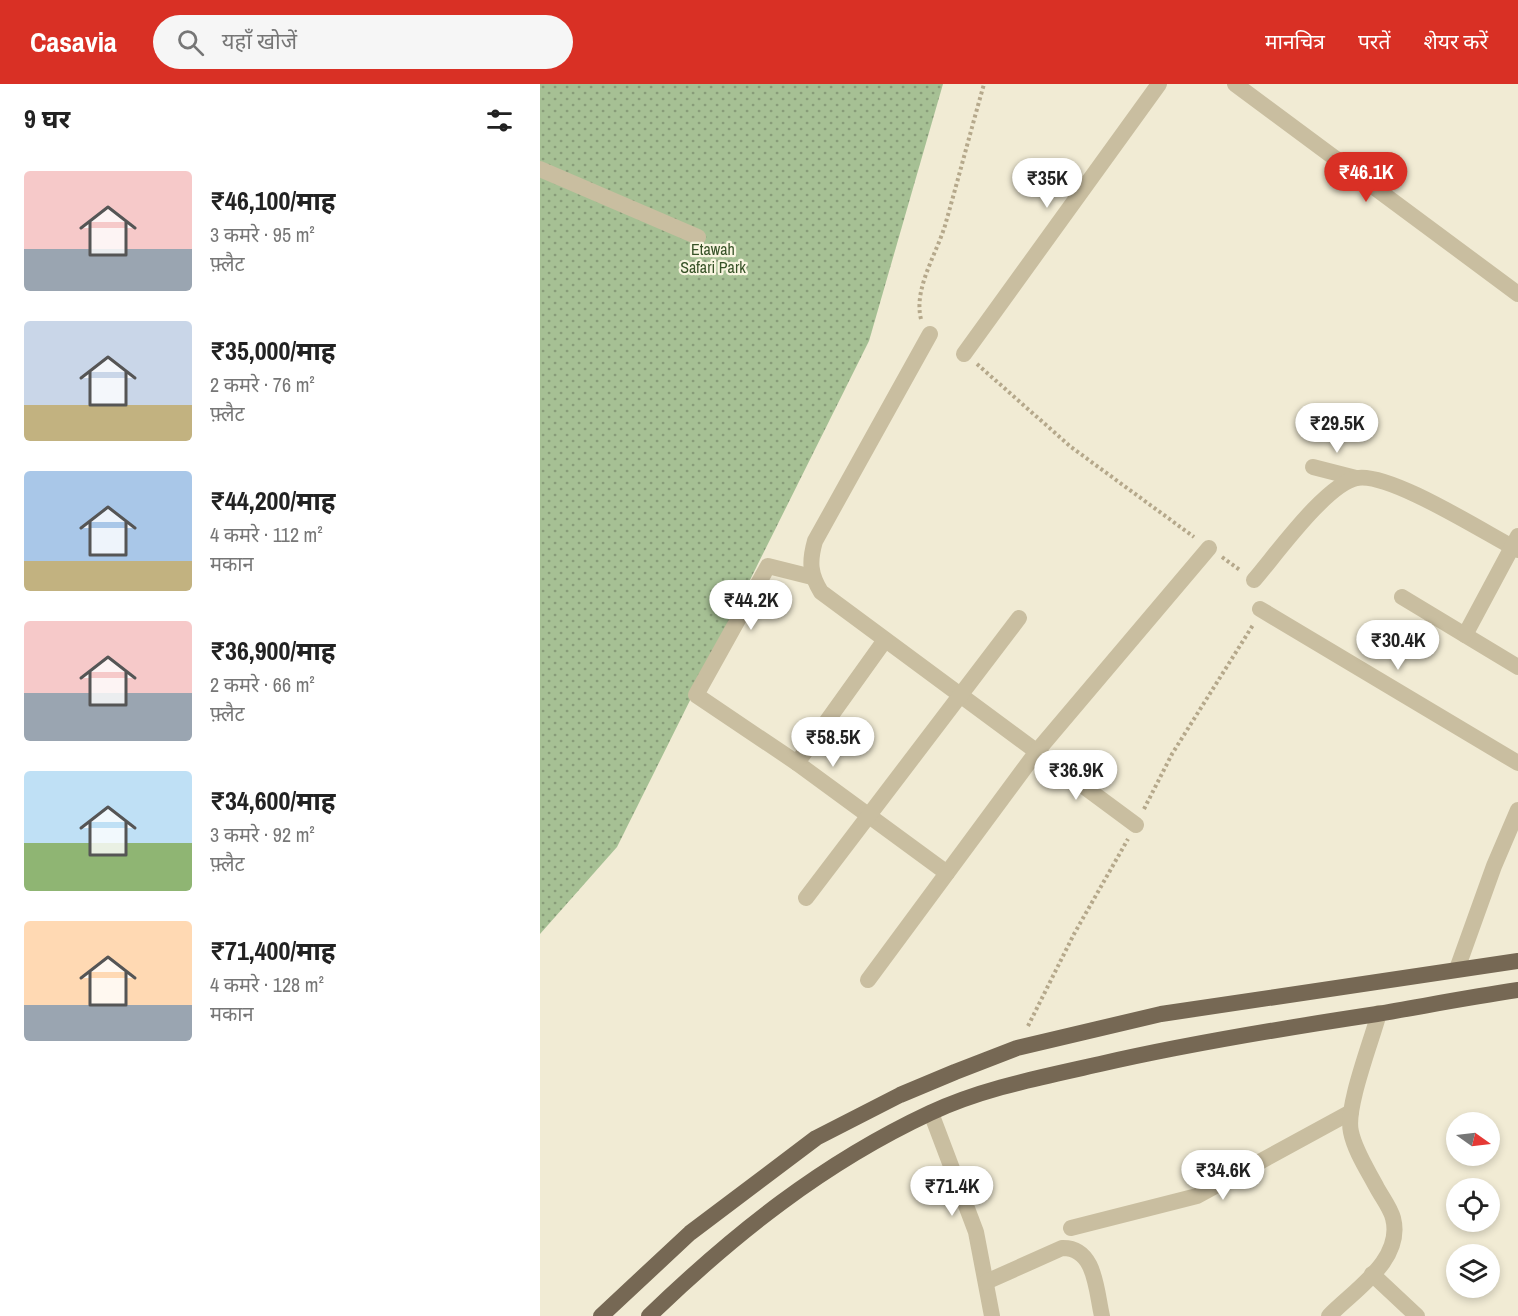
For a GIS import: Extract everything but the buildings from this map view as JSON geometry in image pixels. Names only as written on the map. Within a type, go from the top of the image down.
[{"type":"main road","points":[[601,1316],[690,1233],[816,1138],[900,1095],[1017,1048],[1161,1014],[1518,961]]},
{"type":"main road","points":[[649,1316],[704,1263],[775,1205],[845,1157],[931,1113],[1024,1082],[1152,1052],[1518,990]]},
{"type":"street","points":[[964,354],[1158,84]]},
{"type":"street","points":[[1235,84],[1518,294]]},
{"type":"street","points":[[540,170],[698,237]]},
{"type":"street","points":[[930,334],[814,541],[810,560],[812,577],[821,592],[1038,750],[1136,825]]},
{"type":"street","points":[[1313,467],[1356,478],[1376,479],[1516,544],[1465,635]]},
{"type":"street","points":[[1254,580],[1321,501],[1340,486],[1356,478]]},
{"type":"street","points":[[868,980],[1038,750],[1209,548]]},
{"type":"street","points":[[812,577],[768,566],[696,695],[797,763],[947,873]]},
{"type":"street","points":[[1402,597],[1518,667]]},
{"type":"street","points":[[1260,609],[1518,763]]},
{"type":"street","points":[[806,898],[1019,618]]},
{"type":"street","points":[[797,763],[885,640]]},
{"type":"street","points":[[1457,969],[1494,866],[1518,810]]},
{"type":"street","points":[[1329,1316],[1372,1274],[1391,1249],[1395,1232],[1392,1216],[1359,1155],[1350,1131],[1351,1112],[1380,1013]]},
{"type":"street","points":[[1071,1228],[1197,1196],[1351,1112]]},
{"type":"street","points":[[931,1113],[976,1232],[992,1316]]},
{"type":"street","points":[[986,1282],[1062,1248],[1072,1248],[1081,1252],[1090,1264],[1102,1316]]},
{"type":"street","points":[[1372,1274],[1417,1316]]},
{"type":"path","points":[[930,334],[923,325],[919,309],[924,284],[945,225],[984,84]]},
{"type":"path","points":[[964,354],[1071,447],[1254,580]]},
{"type":"path","points":[[1017,1048],[1074,934],[1136,825],[1172,754],[1253,626],[1260,609]]},
{"type":"green space","name":"Etawah Safari Park","points":[[540,84],[943,84],[869,341],[617,847],[540,934]]}]
